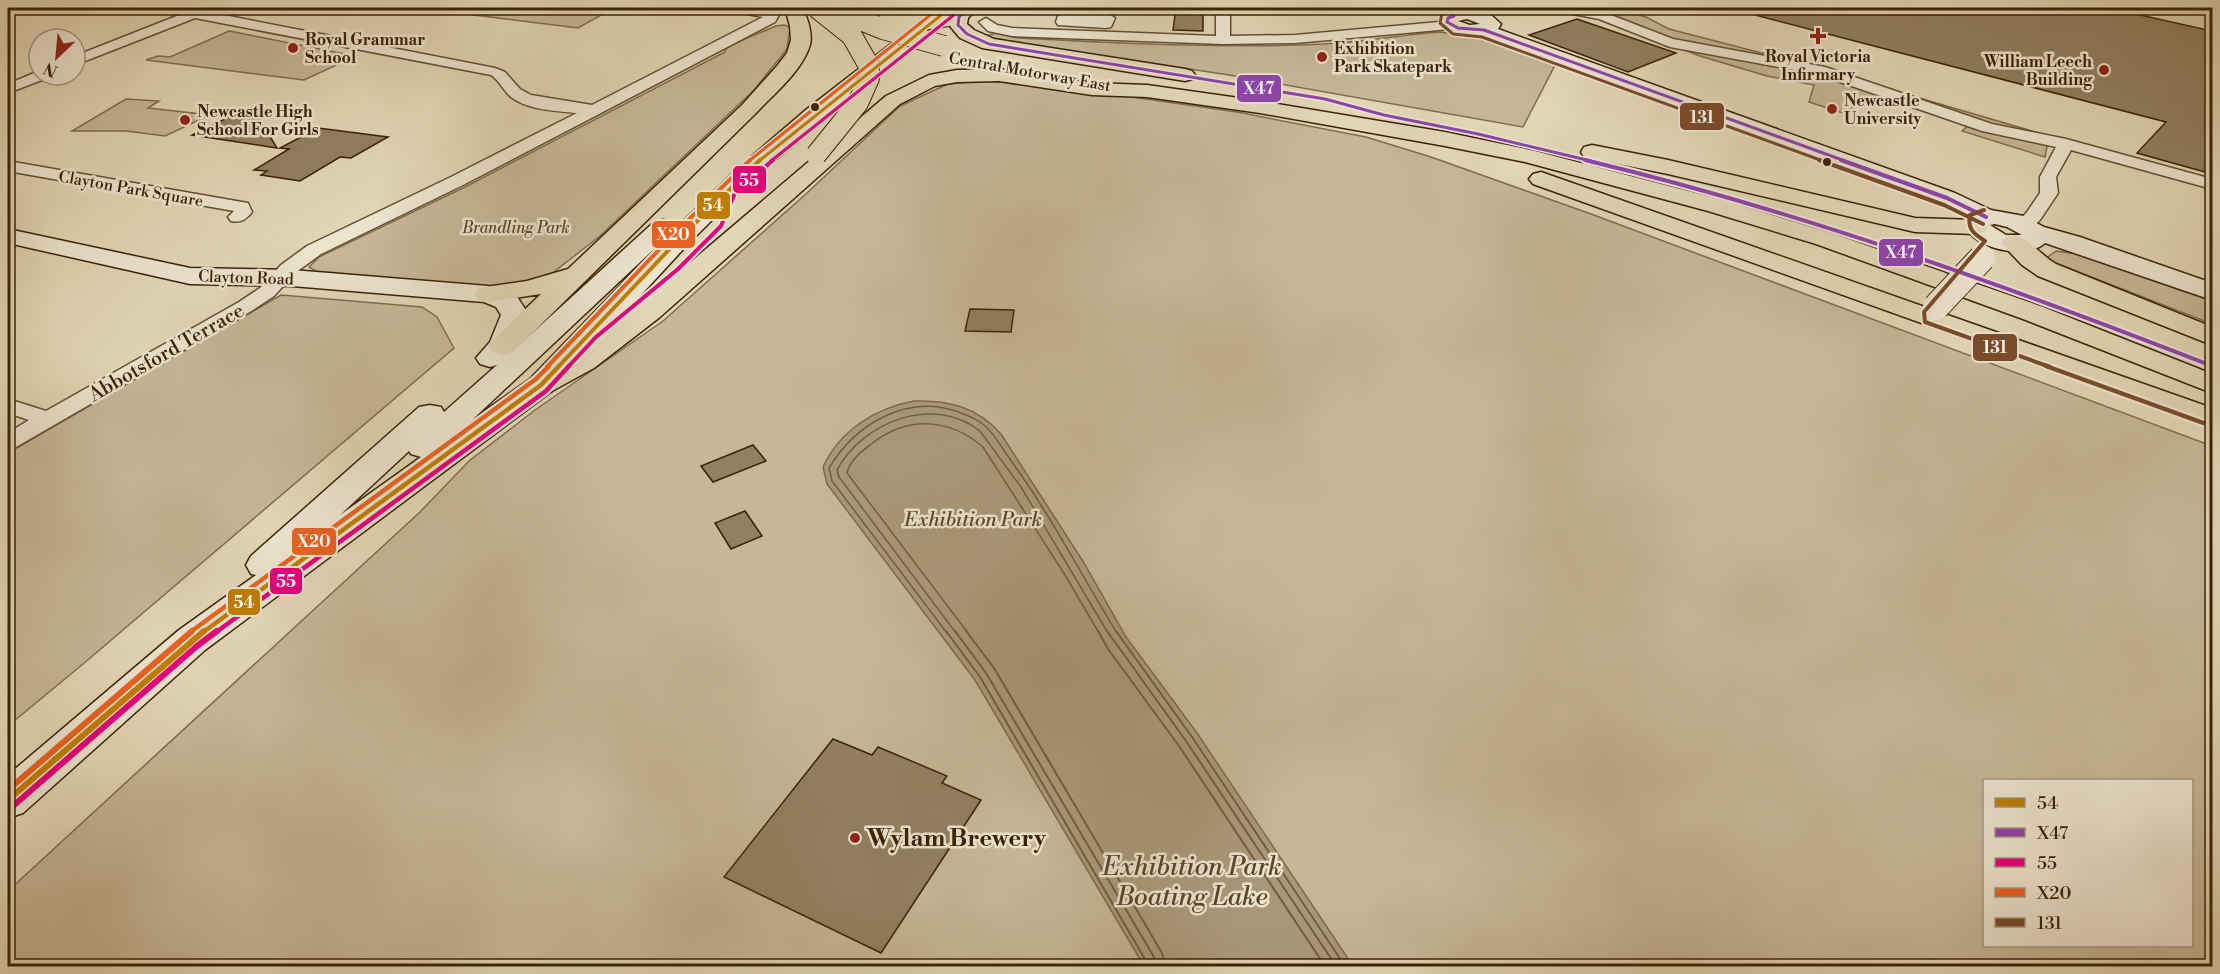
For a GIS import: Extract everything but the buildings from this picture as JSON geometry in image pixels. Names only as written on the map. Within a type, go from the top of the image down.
[{"type":"highway","points":[[503,346],[578,274],[727,163],[800,45],[800,26],[794,8]]},
{"type":"highway","points":[[815,8],[882,21],[915,21],[958,10],[958,25],[961,29],[989,44],[1267,98],[1384,116],[1668,166],[1915,225],[2002,234],[2031,260],[2048,270],[2212,337]]},
{"type":"highway","points":[[799,178],[852,112],[868,78],[868,66],[852,36],[815,8]]},
{"type":"highway","name":"Central Motorway East","points":[[815,8],[941,50],[972,63],[1147,91]]},
{"type":"highway","name":"Central Motorway East","points":[[941,50],[1267,98]]},
{"type":"highway","points":[[541,385],[584,362],[650,311],[691,278],[799,178],[893,100],[929,81],[957,76],[999,75],[1092,89],[1267,98]]},
{"type":"highway","points":[[1322,107],[1933,312],[2212,418]]},
{"type":"highway","points":[[1322,107],[1445,139],[1527,156],[1717,206],[1825,239],[2033,314],[2212,384]]},
{"type":"highway","points":[[1478,134],[1658,177],[1770,208],[2044,301],[2212,366]]},
{"type":"highway","points":[[488,294],[530,289],[578,274]]},
{"type":"main road","points":[[234,592],[449,425],[727,163],[915,8]]},
{"type":"main road","points":[[1435,8],[1468,30],[1490,19],[1947,198],[2002,234],[2071,242],[2212,292]]},
{"type":"main road","points":[[8,800],[192,640],[541,385],[680,238],[727,163],[958,10]]},
{"type":"main road","points":[[1933,312],[2002,234]]},
{"type":"main road","name":"Clayton Road","points":[[8,236],[190,276],[280,278],[488,294]]},
{"type":"main road","points":[[192,640],[234,592],[503,346],[515,315],[506,301],[488,294]]},
{"type":"street","points":[[8,10],[14,8]]},
{"type":"street","points":[[87,56],[207,8]]},
{"type":"street","points":[[280,278],[314,250],[457,181],[770,19],[772,15],[736,8]]},
{"type":"street","points":[[1222,8],[1223,40]]},
{"type":"street","points":[[1562,8],[1603,16],[1670,43],[1820,70],[1988,128],[2066,144],[2212,184]]},
{"type":"street","points":[[192,13],[495,72],[504,76],[517,95],[530,101],[593,110]]},
{"type":"street","points":[[986,22],[993,28],[1012,32],[1223,40],[1295,39],[1452,20]]},
{"type":"street","points":[[8,89],[27,81]]},
{"type":"street","points":[[2002,234],[2034,216],[2049,193],[2048,177],[2066,144]]},
{"type":"street","name":"Clayton Park Square","points":[[8,166],[243,207],[243,212],[237,217]]},
{"type":"street","name":"Abbotsford Terrace","points":[[8,442],[246,306],[267,292],[280,278]]},
{"type":"street","points":[[8,406],[48,419]]},
{"type":"green space","points":[[407,8],[484,8],[475,12],[456,14]]},
{"type":"green space","points":[[489,8],[614,8],[578,28],[474,15]]},
{"type":"green space","points":[[1574,8],[1611,8],[1646,17],[1669,29],[1800,63],[2049,136],[2045,157],[1962,131],[1975,120],[1886,100],[1870,98],[1843,113],[1809,102],[1814,85],[1767,76],[1700,56]]},
{"type":"green space","name":"Brandling Park","points":[[776,26],[790,27],[787,49],[754,90],[600,236],[546,278],[511,288],[319,273],[309,267],[319,257],[465,187],[725,52],[726,47]]},
{"type":"green space","points":[[229,31],[356,56],[304,80],[146,60],[158,56],[170,57]]},
{"type":"green space","points":[[1439,32],[1499,43],[1555,65],[1523,127],[1229,75],[1098,55],[1019,46],[985,36],[996,33],[1017,38],[1247,46],[1338,43]]},
{"type":"green space","name":"Exhibition Park","points":[[1006,79],[1237,112],[1366,137],[1431,157],[1591,214],[2212,446],[2212,966],[8,966],[8,891],[420,512],[469,461],[535,410],[663,321],[807,193],[900,106],[948,84]]},
{"type":"green space","points":[[126,99],[159,101],[148,108],[210,115],[165,136],[126,131],[72,131]]},
{"type":"green space","points":[[2056,251],[2078,254],[2212,301],[2212,324],[2045,259]]},
{"type":"green space","points":[[281,295],[422,307],[437,317],[454,348],[8,726],[8,453]]},
{"type":"water","name":"Exhibition Park Boating Lake","points":[[914,401],[939,402],[962,407],[982,417],[1001,434],[1084,563],[1126,637],[1197,733],[1353,966],[1144,966],[975,680],[827,484],[823,467],[830,454],[849,432],[873,415]]},
{"type":"transit line","name":"X20","points":[[8,790],[188,634],[536,379],[675,233],[757,153],[939,8]]},
{"type":"transit line","name":"54","points":[[8,800],[192,640],[541,385],[680,238],[762,158],[950,8]]},
{"type":"transit line","name":"X47","points":[[968,8],[959,17],[958,25],[967,34],[989,44],[1325,99],[1384,115],[1478,134],[1658,177],[1770,208],[2045,301],[2212,366]]},
{"type":"transit line","name":"131","points":[[1452,9],[1442,13],[1440,23],[1453,34],[1482,37],[1944,205],[1983,224]]},
{"type":"transit line","name":"55","points":[[13,806],[197,646],[546,391],[596,337],[678,269],[721,226],[735,193],[767,164],[955,14]]},
{"type":"transit line","name":"X47","points":[[1454,16],[1448,18],[1447,22],[1458,28],[1484,30],[1947,198],[1986,217]]},
{"type":"transit line","name":"131","points":[[1984,210],[1970,215],[1969,224],[1974,234],[1985,241],[1924,312],[1925,322],[2209,425]]},
{"type":"place","name":"Royal Victoria Infirmary","points":[[1818,36]]},
{"type":"place","name":"Royal Grammar School","points":[[293,48]]},
{"type":"place","name":"Exhibition Park Skatepark","points":[[1322,57]]},
{"type":"place","name":"William Leech Building","points":[[2104,70]]},
{"type":"place","name":"Newcastle University","points":[[1832,109]]},
{"type":"place","name":"Newcastle High School For Girls","points":[[185,120]]},
{"type":"place","name":"Wylam Brewery","points":[[855,838]]}]
